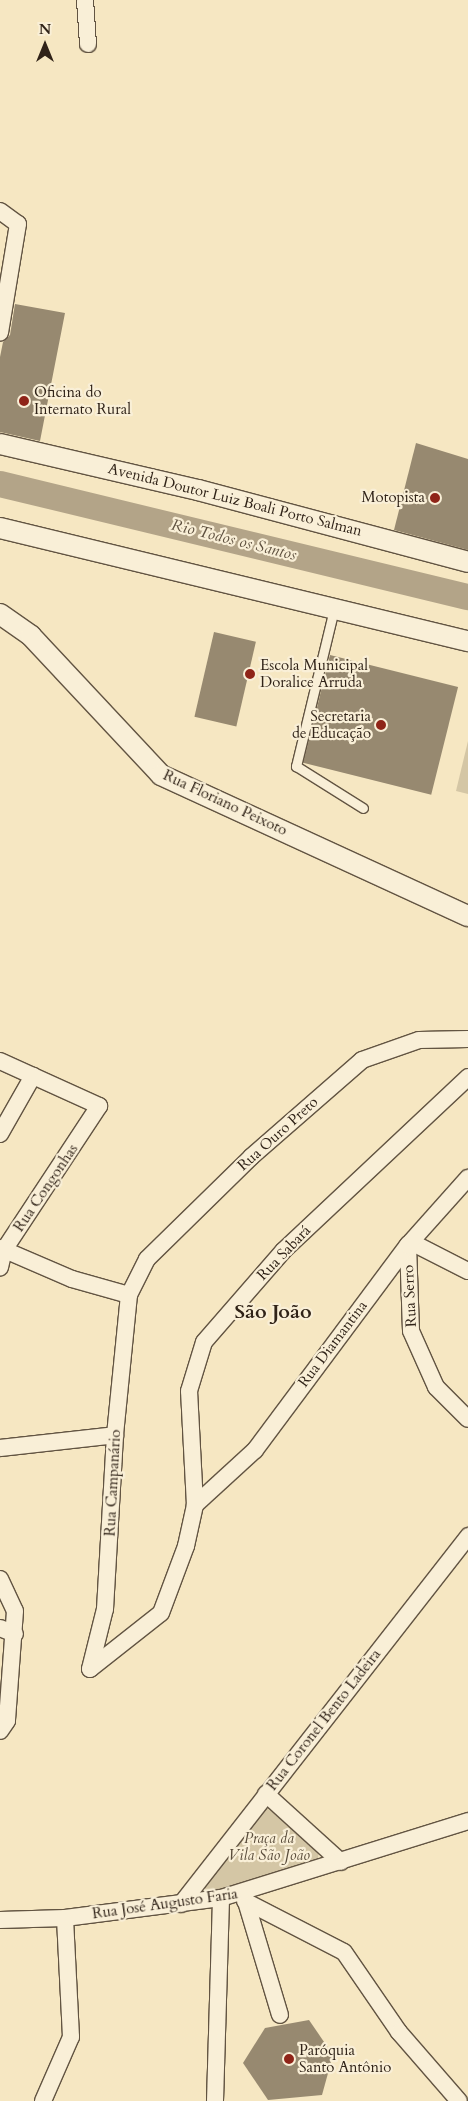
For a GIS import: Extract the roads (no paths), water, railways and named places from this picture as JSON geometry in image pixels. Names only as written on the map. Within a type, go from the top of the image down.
[{"type":"street","points":[[85,0],[88,44]]},
{"type":"street","points":[[0,211],[18,224],[4,283],[0,333]]},
{"type":"street","name":"Avenida Doutor Luiz Boali Porto Salman","points":[[0,444],[198,490],[468,562]]},
{"type":"street","points":[[0,528],[468,641]]},
{"type":"street","name":"Rua Floriano Peixoto","points":[[0,614],[31,636],[161,775],[468,916]]},
{"type":"street","name":"Rua Ouro Preto","points":[[129,1295],[147,1259],[251,1157],[362,1060],[419,1040],[468,1039]]},
{"type":"street","points":[[0,1061],[33,1076],[0,1134]]},
{"type":"street","name":"Rua Congonhas","points":[[0,1268],[2,1249],[99,1110],[97,1104],[33,1076]]},
{"type":"street","name":"Rua Sabará","points":[[90,1670],[160,1613],[186,1546],[195,1505],[189,1391],[204,1342],[283,1251],[468,1077]]},
{"type":"street","name":"Rua Diamantina","points":[[195,1505],[255,1450],[409,1243],[468,1178]]},
{"type":"street","points":[[409,1243],[468,1271]]},
{"type":"street","name":"Rua Serro","points":[[409,1243],[411,1331],[436,1387],[468,1419]]},
{"type":"street","points":[[2,1249],[72,1279],[129,1295]]},
{"type":"street","name":"Rua Campanário","points":[[90,1670],[105,1609],[115,1435],[129,1295]]},
{"type":"street","points":[[0,1448],[115,1435]]},
{"type":"street","name":"Rua Coronel Bento Ladeira","points":[[181,1904],[468,1536]]},
{"type":"street","points":[[0,1579],[16,1611],[8,1631],[7,1721],[0,1730]]},
{"type":"street","points":[[266,1794],[341,1862]]},
{"type":"street","name":"Rua José Augusto Faria","points":[[0,1920],[65,1918],[221,1898],[244,1897],[341,1862],[468,1821]]},
{"type":"street","points":[[244,1897],[280,2015]]},
{"type":"street","points":[[244,1897],[344,1952],[399,2032],[459,2101]]},
{"type":"street","points":[[214,2101],[221,1898]]},
{"type":"street","points":[[43,2101],[71,2037],[65,1918]]},
{"type":"lane","points":[[334,609],[296,766],[364,808]]},
{"type":"waterway","name":"Rio Todos os Santos","points":[[0,484],[468,597]]},
{"type":"place","name":"Oficina do Internato Rural","points":[[24,401]]},
{"type":"place","name":"Motopista","points":[[435,498]]},
{"type":"place","name":"Escola Municipal Doralice Arruda","points":[[250,674]]},
{"type":"place","name":"Secretaria de Educação","points":[[381,725]]},
{"type":"place","name":"Paróquia Santo Antônio","points":[[289,2059]]},
{"type":"district","name":"São João","points":[[273,1311]]},
{"type":"park label","name":"Praça da Vila São João","points":[[269,1846]]}]
